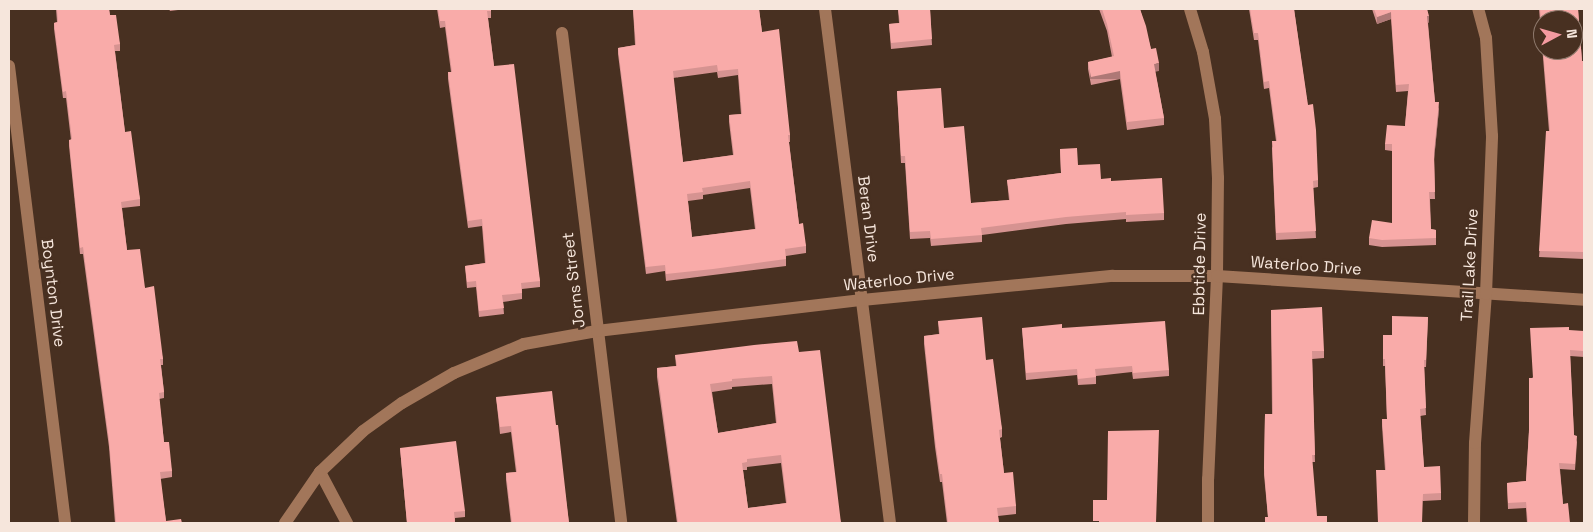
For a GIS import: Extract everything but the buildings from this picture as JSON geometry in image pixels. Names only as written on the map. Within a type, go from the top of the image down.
[{"type":"street","name":"Beran Drive","points":[[825,9],[890,523]]},
{"type":"street","name":"Ebbtide Drive","points":[[1190,9],[1203,52],[1215,119],[1218,178],[1217,276],[1208,479],[1208,523]]},
{"type":"street","name":"Trail Lake Drive","points":[[1474,523],[1475,443],[1486,294],[1492,136],[1486,38],[1478,9]]},
{"type":"street","name":"Jorns Street","points":[[562,33],[621,523]]},
{"type":"street","name":"Boynton Drive","points":[[9,66],[65,523]]},
{"type":"street","name":"Waterloo Drive","points":[[284,523],[320,472],[363,431],[402,403],[454,373],[524,344],[597,331],[862,300],[1112,276],[1217,276],[1584,300]]},
{"type":"street","points":[[320,472],[346,523]]}]
